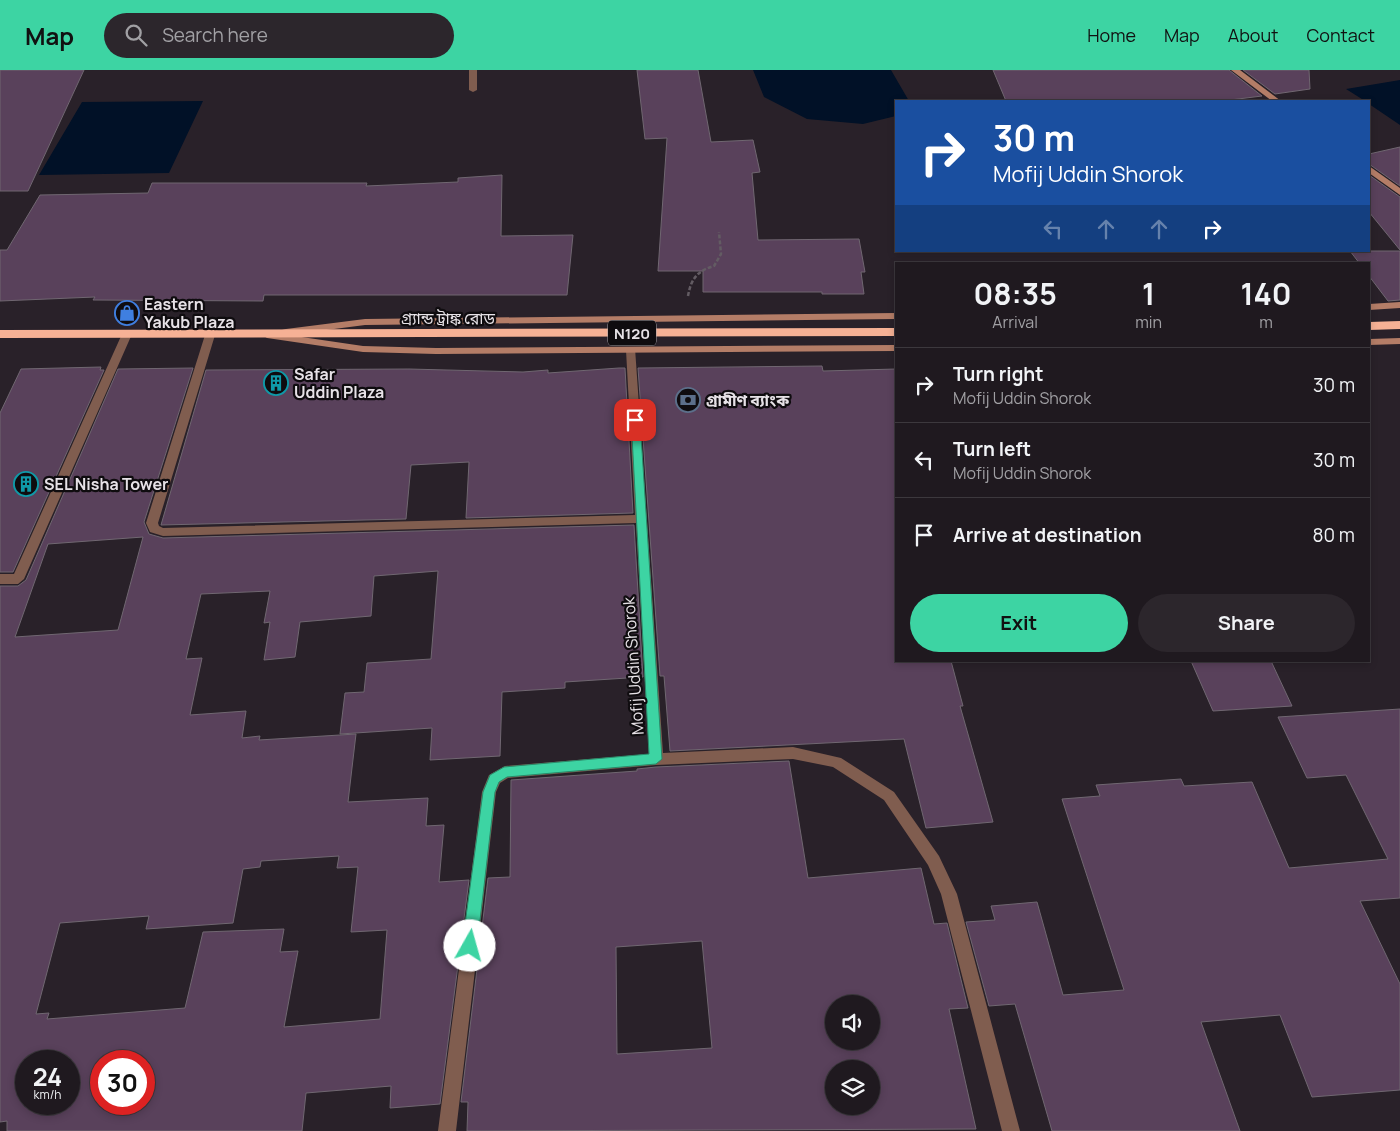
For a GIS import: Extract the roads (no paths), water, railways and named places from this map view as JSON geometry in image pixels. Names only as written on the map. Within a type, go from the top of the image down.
[{"type":"highway","points":[[1370,326],[1400,325]]},
{"type":"highway","name":"গ্র্যান্ড ট্রাঙ্ক রোড","points":[[0,334],[266,335],[895,332]]},
{"type":"street","points":[[473,70],[473,90]]},
{"type":"street","points":[[1235,70],[1276,100]]},
{"type":"street","points":[[1370,170],[1400,192]]},
{"type":"street","points":[[1370,307],[1400,305]]},
{"type":"street","points":[[266,335],[365,322],[895,316]]},
{"type":"street","points":[[0,579],[18,579],[127,334]]},
{"type":"street","points":[[210,335],[152,523],[154,529],[163,532],[640,519]]},
{"type":"street","points":[[266,335],[363,349],[436,351],[895,348]]},
{"type":"street","points":[[1370,342],[1400,341]]},
{"type":"street","name":"Mofij Uddin Shorok","points":[[631,350],[656,759]]},
{"type":"street","points":[[447,1131],[489,792],[494,779],[504,772],[656,759],[793,754],[836,762],[889,796],[934,861],[949,894],[1011,1131]]},
{"type":"water","points":[[753,70],[891,70],[908,100],[895,100],[895,116],[863,124],[807,119],[764,97]]},
{"type":"water","points":[[1400,80],[1400,125],[1370,105],[1370,100],[1363,100],[1346,89]]},
{"type":"water","points":[[203,101],[169,173],[39,175],[82,102]]},
{"type":"place","name":"Eastern Yakub Plaza","points":[[127,313]]},
{"type":"place","name":"Safar Uddin Plaza","points":[[276,383]]},
{"type":"place","name":"গ্রামীণ ব্যাংক","points":[[688,400]]},
{"type":"place","name":"SEL Nisha Tower","points":[[26,484]]}]
